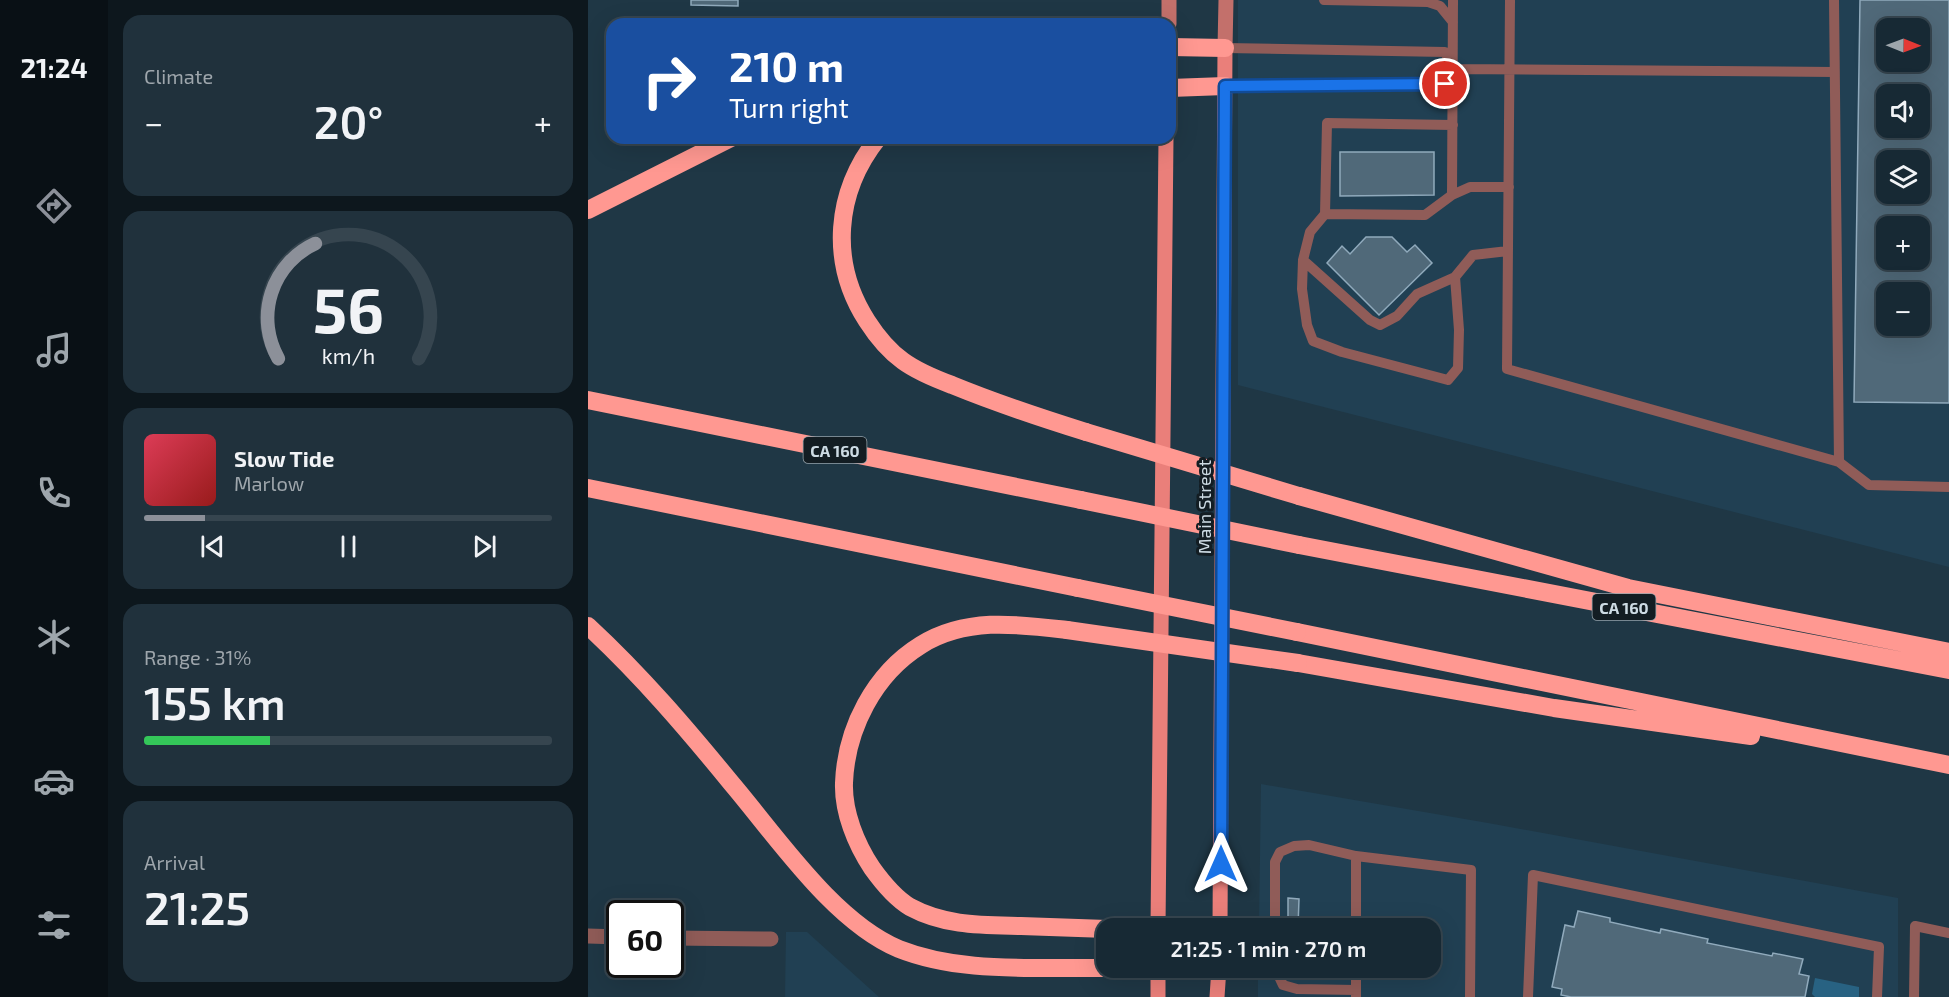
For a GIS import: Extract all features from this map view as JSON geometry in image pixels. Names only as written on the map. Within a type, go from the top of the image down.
[{"type":"highway","points":[[1176,47],[1225,48]]},
{"type":"highway","points":[[1176,88],[1225,86]]},
{"type":"highway","points":[[588,210],[719,144]]},
{"type":"highway","points":[[874,144],[856,170],[846,202],[840,240],[846,274],[856,304],[877,336],[902,361],[932,377],[970,393],[1086,432],[1299,496],[1628,588],[1949,652]]},
{"type":"highway","name":"CA 160","points":[[588,400],[1299,545],[1949,670]]},
{"type":"highway","points":[[588,488],[1949,765]]},
{"type":"highway","points":[[1096,928],[969,925],[938,920],[908,906],[882,882],[862,852],[849,817],[844,784],[848,753],[858,719],[873,691],[895,665],[921,645],[948,632],[981,624],[1017,624],[1298,663],[1621,718],[1905,756]]},
{"type":"highway","points":[[588,626],[618,654],[682,723],[812,879],[838,907],[864,928],[898,948],[931,959],[966,965],[1007,968],[1096,968]]},
{"type":"main road","points":[[1168,18],[1169,0]]},
{"type":"main road","points":[[1225,48],[1226,0]]},
{"type":"main road","name":"Main Street","points":[[1220,918],[1225,48]]},
{"type":"main road","points":[[1158,918],[1166,144]]},
{"type":"main road","points":[[1158,997],[1159,978]]},
{"type":"main road","points":[[1217,997],[1218,978]]},
{"type":"street","points":[[588,936],[606,937]]},
{"type":"street","points":[[684,938],[771,939]]},
{"type":"lane","points":[[1324,0],[1428,2],[1440,6],[1453,22]]},
{"type":"lane","points":[[1452,195],[1453,0]]},
{"type":"lane","points":[[1510,0],[1507,369],[1839,462],[1869,485],[1949,486]]},
{"type":"lane","points":[[1834,0],[1839,462]]},
{"type":"lane","points":[[1225,48],[1444,52],[1453,69]]},
{"type":"lane","points":[[1453,69],[1834,72]]},
{"type":"lane","points":[[1225,86],[1445,84],[1453,69]]},
{"type":"lane","points":[[1453,125],[1327,123],[1325,214],[1310,232],[1303,260],[1302,289],[1307,325],[1313,341],[1342,352],[1448,380],[1458,368],[1460,330],[1455,278]]},
{"type":"lane","points":[[1325,214],[1425,215],[1452,195],[1470,187],[1509,188]]},
{"type":"lane","points":[[1303,260],[1370,320],[1380,325],[1397,316],[1417,294],[1455,278],[1473,255],[1508,251]]},
{"type":"lane","points":[[1275,918],[1275,862],[1280,852],[1294,846],[1309,845],[1356,856],[1471,870],[1470,997]]},
{"type":"lane","points":[[1356,856],[1356,918]]},
{"type":"lane","points":[[1528,997],[1533,874],[1879,947],[1878,997]]},
{"type":"lane","points":[[1914,997],[1915,926],[1949,933]]},
{"type":"lane","points":[[1280,978],[1283,985],[1297,989],[1356,994],[1356,978]]},
{"type":"shaded area","points":[[1238,0],[1949,0],[1949,567],[1238,385]]},
{"type":"shaded area","points":[[1261,784],[1898,898],[1898,997],[1258,997],[1258,978],[1441,978],[1441,918],[1259,918]]},
{"type":"shaded area","points":[[786,932],[807,932],[879,997],[785,997]]},
{"type":"shaded area","points":[[1815,978],[1859,987],[1859,997],[1815,997],[1812,994]]},
{"type":"building","points":[[691,0],[738,0],[738,6],[691,5]]},
{"type":"building","points":[[1860,0],[1949,0],[1949,403],[1854,402]]},
{"type":"building","points":[[1340,152],[1434,152],[1434,195],[1340,196]]},
{"type":"building","points":[[1366,237],[1392,237],[1407,252],[1415,245],[1432,263],[1379,315],[1327,263],[1342,246],[1350,254]]},
{"type":"building","points":[[1288,898],[1299,899],[1298,918],[1288,918]]},
{"type":"building","points":[[1578,911],[1610,918],[1610,922],[1660,933],[1661,929],[1708,939],[1707,943],[1772,956],[1773,953],[1803,959],[1799,974],[1809,976],[1805,997],[1571,997],[1561,995],[1562,989],[1552,987],[1565,925],[1574,927]]},
{"type":"route","points":[[1221,864],[1225,86],[1445,84]]}]
